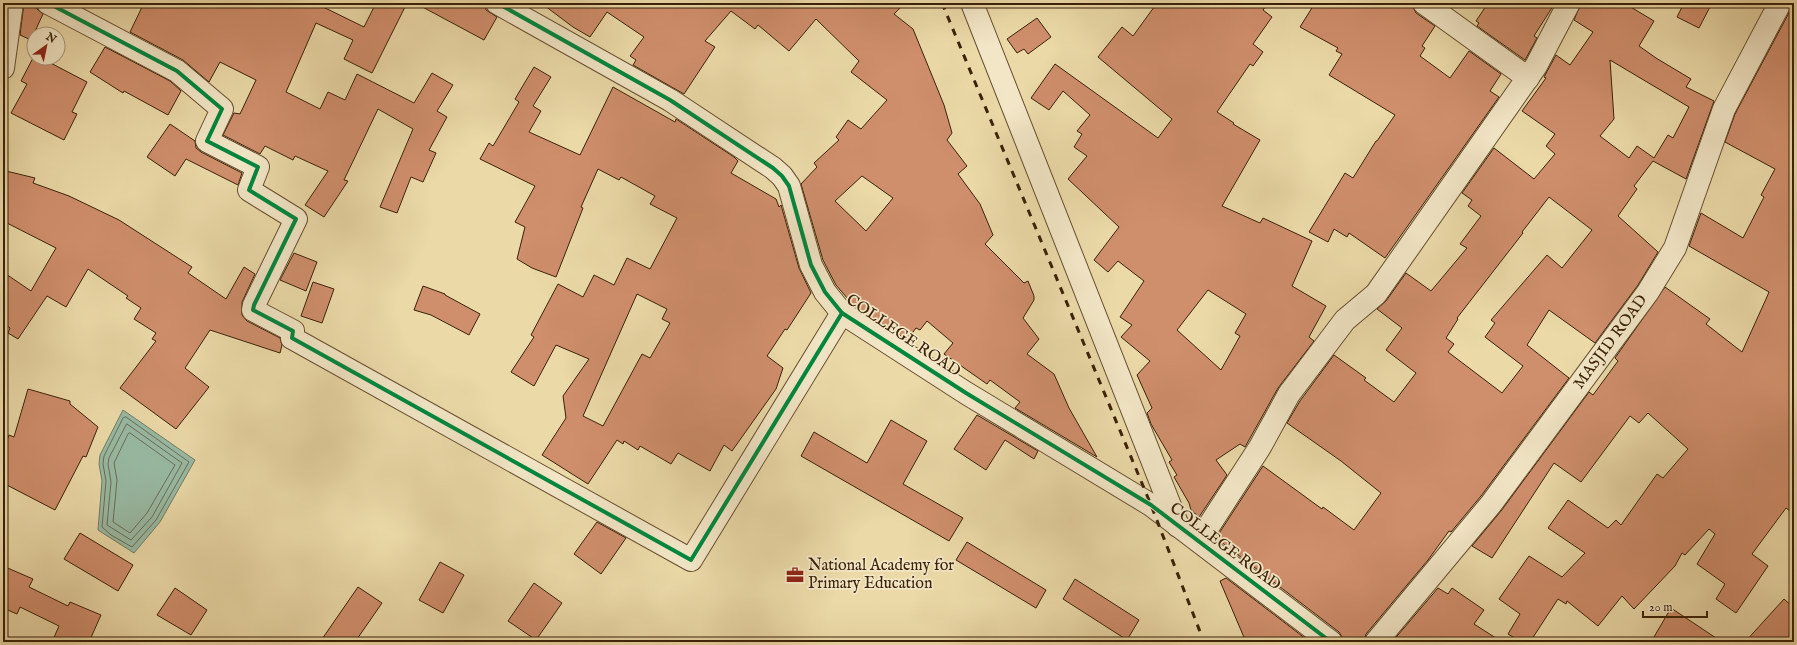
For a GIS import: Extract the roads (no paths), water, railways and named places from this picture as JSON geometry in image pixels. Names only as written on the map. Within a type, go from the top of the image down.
[{"type":"street","points":[[3,68],[12,3]]},
{"type":"street","points":[[48,3],[177,71],[222,109],[207,141],[258,168],[249,190],[296,219],[254,305],[253,310],[293,331],[292,338],[691,560],[842,313]]},
{"type":"street","name":"COLLEGE ROAD","points":[[497,3],[670,100],[782,176],[789,186],[811,265],[825,292],[842,313],[966,393],[1151,505],[1330,642]]},
{"type":"street","points":[[972,3],[1178,526]]},
{"type":"street","points":[[1424,3],[1528,78]]},
{"type":"street","points":[[1199,541],[1260,447],[1289,394],[1345,320],[1376,294],[1536,66],[1569,3]]},
{"type":"street","name":"MASJID ROAD","points":[[1376,642],[1491,504],[1648,292],[1675,248],[1724,109],[1780,3]]},
{"type":"water","points":[[123,410],[195,460],[160,522],[134,553],[98,530],[102,481],[99,464],[100,455]]},
{"type":"railway","points":[[942,3],[1151,505],[1204,642]]},
{"type":"place","name":"National Academy for Primary Education","points":[[795,575]]}]
